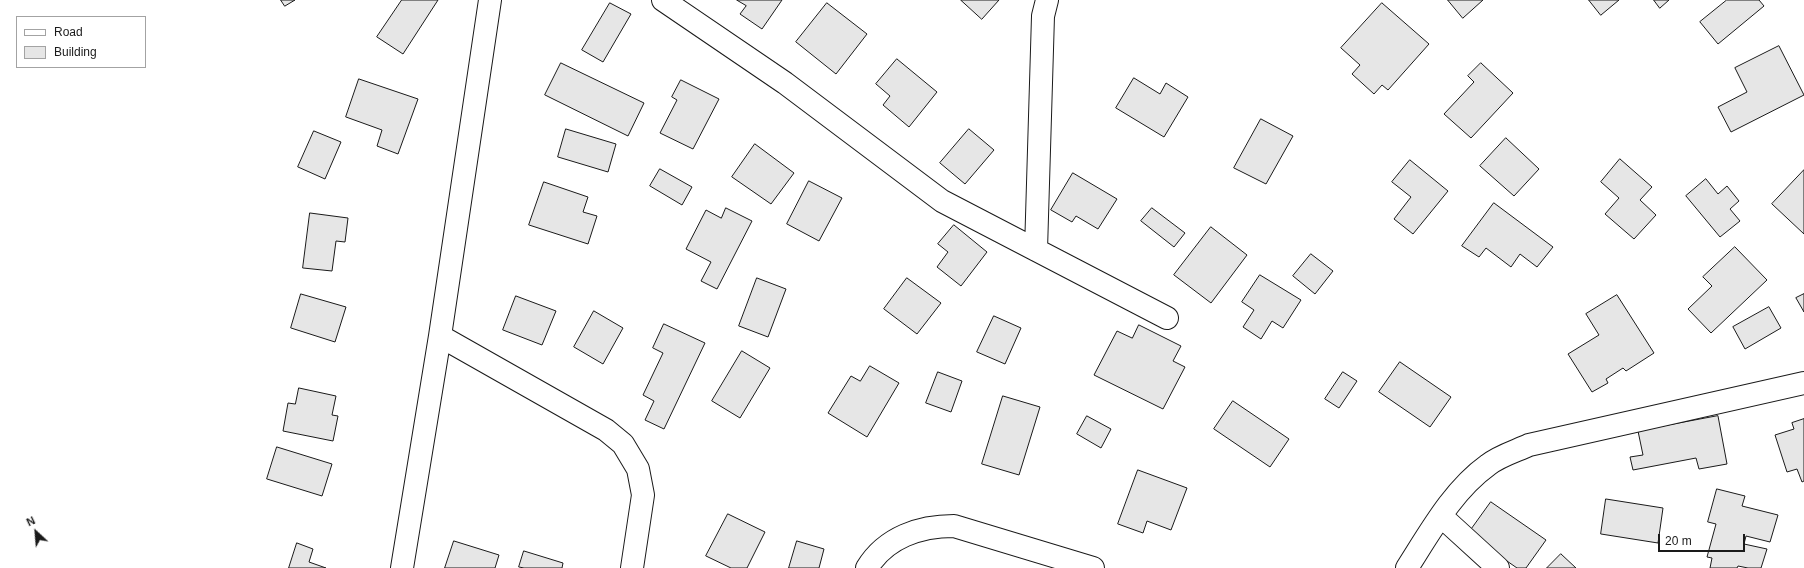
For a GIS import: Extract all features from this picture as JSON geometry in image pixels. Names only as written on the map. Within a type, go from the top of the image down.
[{"type":"street","points":[[402,568],[440,336],[490,0]]},
{"type":"street","points":[[663,0],[785,84],[942,201],[1167,318]]},
{"type":"street","points":[[1036,250],[1043,16],[1047,0]]},
{"type":"street","points":[[440,336],[606,430],[624,444],[638,470],[643,495],[632,568]]},
{"type":"street","points":[[1407,568],[1441,516],[1462,488],[1488,464],[1529,445],[1804,384]]},
{"type":"street","points":[[1441,516],[1498,568]]},
{"type":"street","points":[[867,568],[883,548],[899,538],[916,530],[935,526],[954,526],[1093,568]]},
{"type":"building","points":[[281,0],[295,0],[285,6]]},
{"type":"building","points":[[402,0],[438,0],[403,54],[377,37]]},
{"type":"building","points":[[737,0],[782,0],[762,29],[740,14],[746,6]]},
{"type":"building","points":[[961,0],[999,0],[982,19]]},
{"type":"building","points":[[1448,0],[1483,0],[1463,18]]},
{"type":"building","points":[[1589,0],[1619,0],[1601,15]]},
{"type":"building","points":[[1654,0],[1669,0],[1660,8]]},
{"type":"building","points":[[1727,0],[1759,0],[1764,6],[1718,44],[1700,22]]},
{"type":"building","points":[[610,3],[631,14],[603,62],[582,50]]},
{"type":"building","points":[[827,3],[867,34],[836,74],[796,42]]},
{"type":"building","points":[[1382,3],[1429,44],[1388,90],[1382,85],[1374,94],[1352,74],[1360,65],[1341,48]]},
{"type":"building","points":[[1779,46],[1804,95],[1731,132],[1718,107],[1747,92],[1735,68]]},
{"type":"building","points":[[897,59],[937,92],[909,127],[883,105],[890,96],[876,84]]},
{"type":"building","points":[[561,63],[644,103],[628,136],[545,95]]},
{"type":"building","points":[[1481,63],[1513,93],[1471,138],[1444,114],[1474,82],[1468,76]]},
{"type":"building","points":[[1134,78],[1160,94],[1166,83],[1188,97],[1164,137],[1116,108]]},
{"type":"building","points":[[359,79],[418,99],[398,154],[377,146],[382,130],[346,117]]},
{"type":"building","points":[[681,80],[719,99],[693,149],[660,133],[677,100],[672,97]]},
{"type":"building","points":[[1261,119],[1293,136],[1266,184],[1234,168]]},
{"type":"building","points":[[566,129],[616,144],[608,172],[558,157]]},
{"type":"building","points":[[969,129],[994,150],[965,184],[940,163]]},
{"type":"building","points":[[314,131],[341,142],[325,179],[298,167]]},
{"type":"building","points":[[1506,138],[1539,169],[1514,196],[1480,166]]},
{"type":"building","points":[[755,144],[794,173],[771,204],[732,177]]},
{"type":"building","points":[[1620,159],[1652,187],[1640,200],[1656,215],[1634,239],[1605,214],[1619,198],[1601,182]]},
{"type":"building","points":[[1410,160],[1448,191],[1413,234],[1394,219],[1411,197],[1392,182]]},
{"type":"building","points":[[660,169],[692,187],[682,205],[650,186]]},
{"type":"building","points":[[1804,170],[1804,234],[1772,204]]},
{"type":"building","points":[[1073,173],[1117,199],[1098,229],[1076,216],[1072,222],[1051,210]]},
{"type":"building","points":[[1706,179],[1718,194],[1727,186],[1739,201],[1730,209],[1740,221],[1720,237],[1686,196]]},
{"type":"building","points":[[809,181],[842,198],[819,241],[787,224]]},
{"type":"building","points":[[544,182],[588,197],[583,212],[597,216],[588,244],[529,225]]},
{"type":"building","points":[[1494,203],[1553,247],[1537,267],[1520,254],[1511,267],[1486,248],[1479,257],[1462,246]]},
{"type":"building","points":[[726,208],[752,221],[717,289],[701,281],[711,262],[686,249],[706,210],[721,218]]},
{"type":"building","points":[[1152,208],[1185,233],[1174,247],[1141,221]]},
{"type":"building","points":[[310,213],[348,218],[345,242],[336,241],[332,271],[303,268]]},
{"type":"building","points":[[954,225],[987,252],[961,286],[937,267],[948,252],[938,244]]},
{"type":"building","points":[[1211,227],[1247,255],[1211,303],[1174,275]]},
{"type":"building","points":[[1735,247],[1767,280],[1711,333],[1688,309],[1712,286],[1703,277]]},
{"type":"building","points":[[1311,254],[1333,271],[1315,294],[1293,276]]},
{"type":"building","points":[[1260,275],[1301,300],[1283,328],[1272,321],[1261,339],[1243,327],[1254,310],[1242,302]]},
{"type":"building","points":[[757,278],[786,289],[768,337],[739,326]]},
{"type":"building","points":[[907,278],[941,303],[917,334],[884,309]]},
{"type":"building","points":[[301,294],[346,307],[335,342],[291,328]]},
{"type":"building","points":[[1804,294],[1804,312],[1796,298]]},
{"type":"building","points":[[1617,295],[1654,353],[1626,371],[1623,368],[1606,379],[1608,383],[1592,392],[1568,354],[1599,335],[1586,314]]},
{"type":"building","points":[[516,296],[556,311],[542,345],[503,330]]},
{"type":"building","points":[[1769,307],[1781,328],[1745,349],[1733,327]]},
{"type":"building","points":[[594,311],[623,328],[603,364],[574,347]]},
{"type":"building","points":[[994,316],[1021,328],[1005,364],[977,352]]},
{"type":"building","points":[[664,324],[705,343],[664,429],[645,420],[654,401],[643,395],[663,353],[653,348]]},
{"type":"building","points":[[1139,325],[1181,346],[1173,361],[1185,367],[1163,409],[1094,375],[1117,331],[1132,338]]},
{"type":"building","points":[[742,351],[770,368],[740,418],[712,401]]},
{"type":"building","points":[[1400,362],[1451,397],[1430,427],[1379,392]]},
{"type":"building","points":[[870,366],[899,383],[867,437],[828,413],[851,376],[860,381]]},
{"type":"building","points":[[938,372],[962,381],[951,412],[926,403]]},
{"type":"building","points":[[1343,372],[1357,381],[1339,408],[1325,399]]},
{"type":"building","points":[[299,388],[336,396],[332,415],[338,416],[333,441],[283,431],[288,403],[295,404]]},
{"type":"building","points":[[1003,396],[1040,407],[1019,475],[982,464]]},
{"type":"building","points":[[1233,401],[1289,439],[1270,467],[1214,429]]},
{"type":"building","points":[[1087,416],[1111,429],[1101,448],[1077,434]]},
{"type":"building","points":[[1718,416],[1727,464],[1699,469],[1696,458],[1633,470],[1630,457],[1643,455],[1638,431]]},
{"type":"building","points":[[1804,419],[1804,481],[1802,482],[1797,469],[1787,472],[1775,435],[1794,429],[1792,423]]},
{"type":"building","points":[[277,447],[332,464],[322,496],[267,479]]},
{"type":"building","points":[[1138,470],[1187,488],[1171,530],[1147,521],[1143,533],[1118,524]]},
{"type":"building","points":[[1717,489],[1745,496],[1742,506],[1778,515],[1770,542],[1746,536],[1744,544],[1767,549],[1761,568],[1738,566],[1737,568],[1710,568],[1712,558],[1707,557],[1716,524],[1708,522]]},
{"type":"building","points":[[1606,499],[1663,508],[1658,543],[1601,534]]},
{"type":"building","points":[[1491,502],[1546,540],[1526,568],[1517,568],[1468,534]]},
{"type":"building","points":[[728,514],[765,532],[747,568],[731,568],[706,556]]},
{"type":"building","points":[[454,541],[499,555],[495,568],[445,568]]},
{"type":"building","points":[[797,541],[824,549],[819,568],[789,568]]},
{"type":"building","points":[[297,543],[313,549],[309,562],[326,568],[289,568]]},
{"type":"building","points":[[524,551],[563,563],[562,568],[519,567]]},
{"type":"building","points":[[1561,554],[1576,568],[1547,568]]}]
